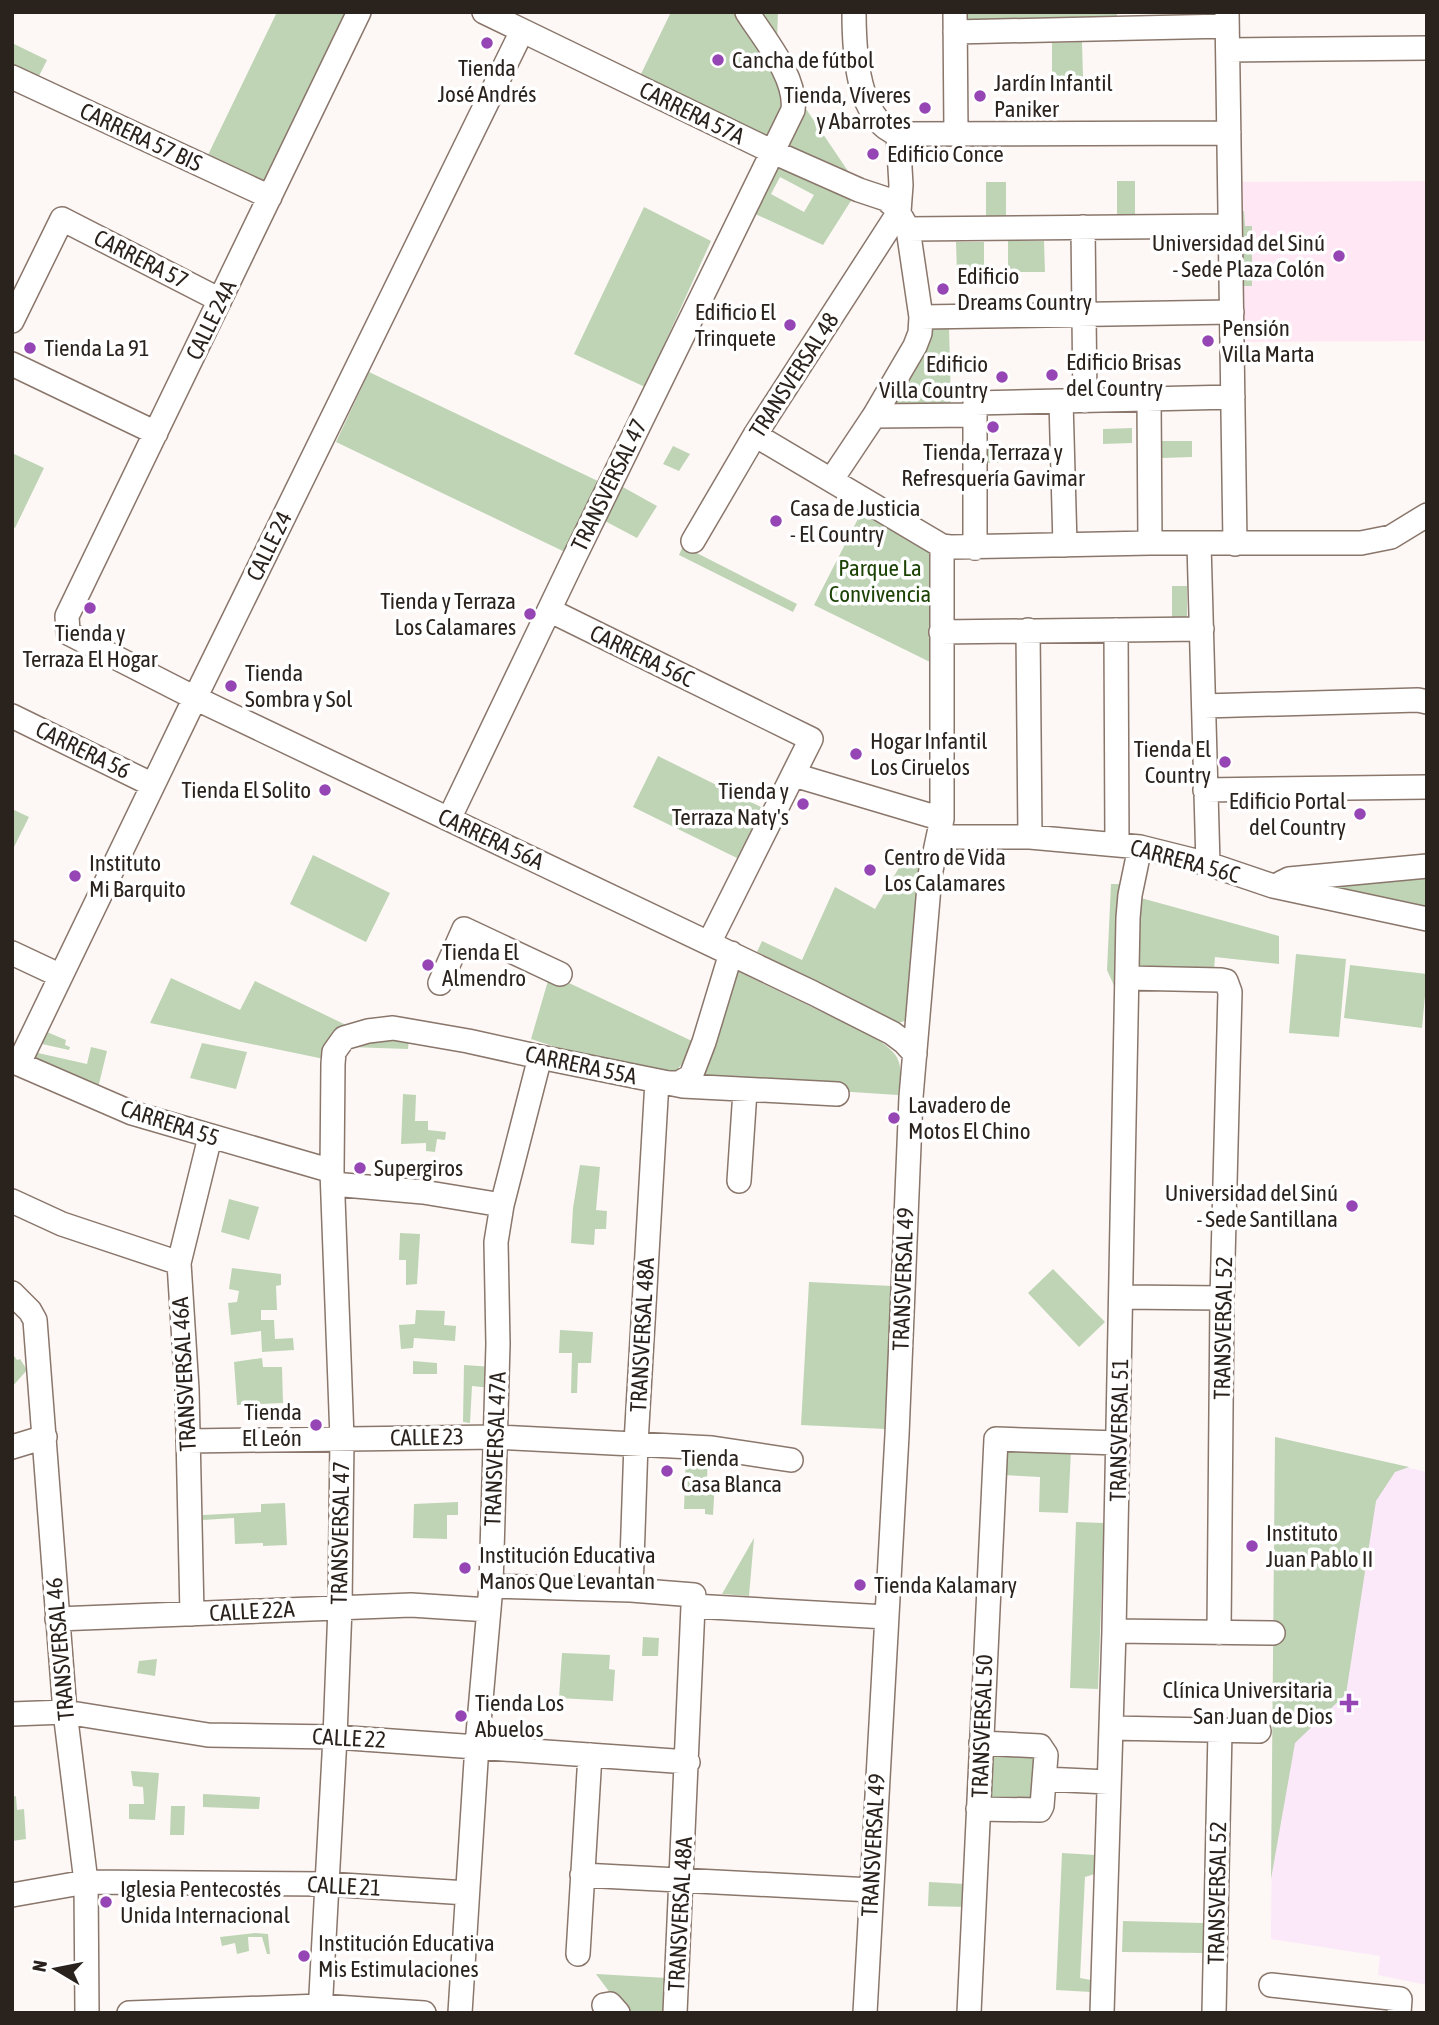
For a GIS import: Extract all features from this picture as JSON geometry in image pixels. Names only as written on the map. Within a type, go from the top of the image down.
[{"type":"street","name":"CALLE 24A","points":[[66,628],[67,616],[359,12]]},
{"type":"street","name":"CARRERA 57A","points":[[484,12],[771,151],[886,200],[903,220]]},
{"type":"street","name":"TRANSVERSAL 47","points":[[449,819],[793,110],[793,92],[787,76],[747,12]]},
{"type":"street","points":[[854,12],[855,61],[863,89],[879,120],[890,132],[1229,133]]},
{"type":"street","points":[[956,134],[955,22],[1227,19],[1235,544]]},
{"type":"street","name":"CALLE 24","points":[[16,1062],[61,976],[522,31]]},
{"type":"street","points":[[1228,50],[1427,48]]},
{"type":"street","name":"CARRERA 57 BIS","points":[[12,77],[270,197]]},
{"type":"street","points":[[832,479],[874,416],[920,333],[920,317],[903,220],[898,134]]},
{"type":"street","name":"CARRERA 57","points":[[12,321],[62,219],[220,299]]},
{"type":"street","points":[[903,220],[1083,227],[1230,226]]},
{"type":"street","name":"TRANSVERSAL 48","points":[[693,541],[755,435],[903,220]]},
{"type":"street","points":[[1083,227],[1086,401]]},
{"type":"street","points":[[920,317],[1232,312]]},
{"type":"street","points":[[12,363],[156,433]]},
{"type":"street","points":[[975,548],[975,403],[1233,397]]},
{"type":"street","points":[[1149,398],[1150,543]]},
{"type":"street","points":[[1061,401],[1065,545]]},
{"type":"street","points":[[874,416],[975,415]]},
{"type":"street","points":[[755,435],[942,546],[975,548],[1150,543],[1376,542],[1391,537],[1427,515]]},
{"type":"street","points":[[1199,544],[1208,864]]},
{"type":"street","name":"TRANSVERSAL 49","points":[[865,2013],[897,1435],[906,1191],[930,875],[940,828],[942,546]]},
{"type":"street","name":"CARRERA 56C","points":[[549,610],[811,739],[794,775],[940,828],[1140,847],[1208,864],[1273,886],[1427,919]]},
{"type":"street","name":"CARRERA 56A","points":[[66,628],[68,635],[195,698],[731,953],[892,1033],[915,1054]]},
{"type":"street","points":[[941,632],[1202,629]]},
{"type":"street","points":[[1028,630],[1030,836]]},
{"type":"street","points":[[1116,630],[1117,844]]},
{"type":"street","points":[[1204,706],[1418,700],[1427,702]]},
{"type":"street","name":"CARRERA 56","points":[[12,716],[153,785]]},
{"type":"street","points":[[709,943],[794,775]]},
{"type":"street","points":[[1205,790],[1427,788]]},
{"type":"street","name":"TRANSVERSAL 51","points":[[1102,2013],[1115,1631],[1127,978],[1130,895],[1140,847]]},
{"type":"street","points":[[1273,886],[1289,879],[1427,866]]},
{"type":"street","points":[[440,983],[464,929],[560,974]]},
{"type":"street","points":[[12,953],[61,976]]},
{"type":"street","points":[[664,1082],[679,1083],[691,1076],[731,953]]},
{"type":"street","name":"TRANSVERSAL 52","points":[[1127,978],[1215,979],[1226,981],[1230,992],[1219,1633]]},
{"type":"street","name":"CARRERA 55A","points":[[334,1052],[344,1038],[351,1035],[393,1028],[706,1089],[837,1094]]},
{"type":"street","name":"TRANSVERSAL 47","points":[[320,2009],[340,1607],[342,1438],[333,1177],[334,1052]]},
{"type":"street","name":"TRANSVERSAL 47A","points":[[460,2013],[477,1745],[491,1586],[498,1344],[496,1242],[502,1205],[540,1057]]},
{"type":"street","name":"CARRERA 55","points":[[16,1062],[132,1113],[333,1177],[502,1205]]},
{"type":"street","name":"TRANSVERSAL 48A","points":[[631,1590],[636,1443],[664,1082]]},
{"type":"street","points":[[739,1181],[745,1091]]},
{"type":"street","name":"TRANSVERSAL 46A","points":[[192,1614],[187,1389],[179,1263],[210,1137]]},
{"type":"street","points":[[12,1200],[62,1224],[179,1263]]},
{"type":"street","name":"TRANSVERSAL 46","points":[[12,1293],[35,1320],[65,1712],[86,1882],[87,2013]]},
{"type":"street","points":[[1122,1297],[1223,1298]]},
{"type":"street","points":[[12,1447],[45,1437]]},
{"type":"street","name":"CALLE 23","points":[[188,1441],[496,1437],[712,1448],[791,1460]]},
{"type":"street","name":"TRANSVERSAL 50","points":[[969,2013],[996,1439],[1118,1443]]},
{"type":"street","points":[[491,1586],[631,1590],[694,1595],[693,1606],[886,1616]]},
{"type":"street","name":"CALLE 22A","points":[[57,1619],[411,1605],[489,1611]]},
{"type":"street","name":"TRANSVERSAL 48A","points":[[675,2013],[693,1606]]},
{"type":"street","points":[[1115,1631],[1273,1633]]},
{"type":"street","name":"CALLE 22","points":[[12,1714],[65,1712],[208,1735],[335,1737],[688,1762]]},
{"type":"street","points":[[1111,1728],[1259,1731]]},
{"type":"street","name":"TRANSVERSAL 52","points":[[1214,2013],[1220,1731]]},
{"type":"street","points":[[978,1809],[1037,1811],[1042,1806],[1046,1755],[1042,1748],[981,1743]]},
{"type":"street","points":[[578,1954],[590,1755]]},
{"type":"street","points":[[1044,1779],[1108,1782]]},
{"type":"street","points":[[582,1875],[871,1890]]},
{"type":"street","name":"CALLE 21","points":[[12,1895],[86,1882],[327,1884],[467,1893]]},
{"type":"street","points":[[1271,1985],[1342,2002],[1400,1999],[1399,2013]]},
{"type":"street","points":[[130,2013],[320,2009],[424,2013]]},
{"type":"shaded area","name":"Universidad del Sinú - Sede Plaza Colón","points":[[1427,181],[1427,341],[1239,342],[1238,182]]},
{"type":"shaded area","name":"Clínica Universitaria San Juan de Dios","points":[[1275,1437],[1427,1472],[1427,1985],[1378,1975],[1380,1956],[1271,1939]]},
{"type":"green space","points":[[277,12],[348,12],[263,188],[206,159]]},
{"type":"green space","points":[[671,12],[741,12],[781,75],[785,112],[772,139],[640,76]]},
{"type":"green space","points":[[757,12],[778,12],[777,42]]},
{"type":"green space","points":[[966,12],[1117,12],[1117,20],[966,21]]},
{"type":"green space","points":[[1082,42],[1083,77],[1052,78],[1052,43]]},
{"type":"green space","points":[[12,43],[47,60],[38,78],[12,66]]},
{"type":"green space","points":[[802,103],[850,174],[780,143]]},
{"type":"green space","points":[[776,165],[854,196],[823,245],[753,213]],"holes":[[[780,177],[814,195],[804,212],[771,194]]]},
{"type":"green space","points":[[1117,181],[1135,181],[1135,216],[1117,217]]},
{"type":"green space","points":[[986,182],[1006,182],[1006,218],[986,218]]},
{"type":"green space","points":[[644,207],[711,241],[645,387],[574,354]]},
{"type":"green space","points":[[1238,211],[1244,211],[1245,226],[1252,226],[1252,286],[1239,286]]},
{"type":"green space","points":[[1008,241],[1044,241],[1045,272],[1008,272]]},
{"type":"green space","points":[[956,242],[984,242],[984,272],[957,273]]},
{"type":"green space","points":[[949,328],[951,403],[889,405],[931,329]]},
{"type":"green space","points":[[369,372],[600,482],[567,553],[336,442]]},
{"type":"green space","points":[[1132,428],[1132,443],[1103,444],[1103,429]]},
{"type":"green space","points":[[1161,441],[1192,441],[1192,457],[1162,458]]},
{"type":"green space","points":[[1017,445],[1017,462],[987,463],[986,446]]},
{"type":"green space","points":[[673,446],[690,454],[679,471],[663,464]]},
{"type":"green space","points":[[12,453],[44,468],[15,528],[12,526]]},
{"type":"green space","points":[[621,486],[657,506],[637,538],[603,520]]},
{"type":"green space","name":"Parque La Convivencia","points":[[863,509],[929,548],[930,662],[814,605]]},
{"type":"green space","points":[[683,546],[797,604],[793,612],[679,555]]},
{"type":"green space","points":[[1172,586],[1187,586],[1187,619],[1172,619]]},
{"type":"green space","points":[[658,756],[763,808],[739,859],[633,807]]},
{"type":"green space","points":[[12,809],[29,817],[12,851]]},
{"type":"green space","points":[[908,852],[923,857],[908,1020],[898,1023],[757,952],[762,941],[802,960],[835,887],[875,909]]},
{"type":"green space","points":[[313,855],[390,893],[366,942],[290,904]]},
{"type":"green space","points":[[1427,868],[1427,916],[1290,885]]},
{"type":"green space","points":[[1111,884],[1123,884],[1120,999],[1107,970]]},
{"type":"green space","points":[[1141,898],[1279,936],[1279,964],[1215,957],[1214,970],[1137,969]]},
{"type":"green space","points":[[1296,954],[1346,959],[1339,1037],[1289,1033]]},
{"type":"green space","points":[[1350,965],[1427,974],[1422,1028],[1344,1018]]},
{"type":"green space","points":[[733,969],[874,1037],[890,1049],[900,1067],[898,1095],[698,1082]]},
{"type":"green space","points":[[550,974],[692,1041],[688,1056],[677,1070],[635,1073],[531,1039]]},
{"type":"green space","points":[[171,978],[240,1010],[255,981],[346,1025],[329,1041],[324,1059],[150,1023]]},
{"type":"green space","points":[[47,1032],[66,1040],[65,1045],[70,1047],[69,1050],[42,1044]]},
{"type":"green space","points":[[394,1037],[409,1039],[408,1049],[349,1047]]},
{"type":"green space","points":[[202,1043],[247,1052],[236,1089],[190,1078]]},
{"type":"green space","points":[[91,1047],[107,1051],[98,1088],[34,1060],[38,1053],[87,1064]]},
{"type":"green space","points":[[403,1094],[416,1095],[415,1121],[428,1121],[428,1130],[446,1132],[445,1140],[437,1139],[435,1152],[426,1151],[426,1143],[401,1144]]},
{"type":"green space","points":[[580,1165],[600,1167],[596,1210],[607,1211],[606,1229],[595,1229],[594,1245],[571,1243]]},
{"type":"green space","points":[[229,1199],[259,1207],[249,1240],[221,1232]]},
{"type":"green space","points":[[400,1233],[420,1234],[417,1284],[406,1285],[406,1260],[399,1260]]},
{"type":"green space","points":[[232,1268],[281,1274],[281,1285],[276,1286],[277,1310],[261,1310],[261,1320],[274,1320],[275,1339],[293,1338],[294,1350],[262,1352],[261,1331],[231,1335],[228,1303],[237,1302],[239,1291],[229,1289]]},
{"type":"green space","points":[[1053,1269],[1105,1322],[1079,1347],[1028,1293]]},
{"type":"green space","points":[[809,1282],[892,1286],[885,1429],[801,1425]]},
{"type":"green space","points":[[416,1310],[445,1311],[444,1325],[456,1326],[455,1341],[414,1338],[413,1348],[401,1349],[399,1325],[415,1324]]},
{"type":"green space","points":[[560,1330],[593,1332],[591,1363],[578,1363],[577,1393],[571,1393],[572,1353],[559,1353]]},
{"type":"green space","points":[[12,1353],[27,1370],[12,1387]]},
{"type":"green space","points":[[262,1358],[263,1367],[282,1367],[283,1403],[237,1405],[234,1362]]},
{"type":"green space","points":[[413,1361],[437,1363],[437,1374],[413,1374]]},
{"type":"green space","points":[[464,1365],[493,1367],[491,1388],[472,1386],[470,1423],[463,1422]]},
{"type":"green space","points":[[1275,1437],[1409,1467],[1395,1472],[1376,1501],[1346,1694],[1295,1743],[1271,1879]]},
{"type":"green space","points":[[1004,1447],[1071,1450],[1068,1513],[1039,1512],[1040,1477],[1002,1475]]},
{"type":"green space","points":[[686,1454],[708,1455],[707,1480],[715,1481],[713,1515],[705,1514],[705,1509],[684,1509]]},
{"type":"green space","points":[[458,1502],[458,1515],[447,1515],[447,1539],[413,1538],[414,1504]]},
{"type":"green space","points":[[285,1503],[287,1545],[235,1544],[234,1518],[203,1520],[203,1515],[261,1512],[261,1504]]},
{"type":"green space","points":[[1076,1522],[1104,1523],[1098,1689],[1070,1688]]},
{"type":"green space","points":[[754,1538],[749,1596],[722,1594]]},
{"type":"green space","points":[[643,1637],[659,1638],[658,1656],[642,1656]]},
{"type":"green space","points":[[562,1653],[610,1655],[609,1669],[615,1670],[613,1701],[559,1698]]},
{"type":"green space","points":[[157,1659],[155,1676],[137,1673],[139,1661]]},
{"type":"green space","points":[[986,1749],[1040,1752],[1037,1808],[983,1806]]},
{"type":"green space","points":[[131,1771],[159,1773],[155,1820],[129,1819],[129,1804],[144,1804],[143,1787],[133,1786]]},
{"type":"green space","points":[[203,1794],[260,1797],[259,1809],[203,1807]]},
{"type":"green space","points":[[16,1796],[17,1810],[24,1809],[26,1839],[12,1841],[12,1797]]},
{"type":"green space","points":[[171,1806],[185,1806],[184,1835],[170,1835]]},
{"type":"green space","points":[[1062,1853],[1095,1855],[1095,1874],[1085,1877],[1080,1978],[1091,1980],[1091,1992],[1056,1990]]},
{"type":"green space","points":[[929,1882],[966,1884],[966,1907],[928,1906]]},
{"type":"green space","points":[[1123,1921],[1203,1923],[1203,1953],[1122,1952]]},
{"type":"green space","points":[[268,1934],[270,1954],[267,1954],[262,1937],[248,1937],[249,1951],[237,1954],[235,1943],[222,1946],[220,1937]]},
{"type":"green space","points":[[596,1974],[667,1978],[665,2013],[625,2013]]},
{"type":"place","name":"Tienda José Andrés","points":[[487,43]]},
{"type":"place","name":"Cancha de fútbol","points":[[718,60]]},
{"type":"place","name":"Jardín Infantil Paniker","points":[[980,96]]},
{"type":"place","name":"Tienda, Víveres y Abarrotes","points":[[925,108]]},
{"type":"place","name":"Edificio Conce","points":[[873,154]]},
{"type":"place","name":"Universidad del Sinú - Sede Plaza Colón","points":[[1339,256]]},
{"type":"place","name":"Edificio Dreams Country","points":[[943,289]]},
{"type":"place","name":"Edificio El Trinquete","points":[[790,325]]},
{"type":"place","name":"Pensión Villa Marta","points":[[1208,341]]},
{"type":"place","name":"Tienda La 91","points":[[30,348]]},
{"type":"place","name":"Edificio Brisas del Country","points":[[1052,375]]},
{"type":"place","name":"Edificio Villa Country","points":[[1002,377]]},
{"type":"place","name":"Tienda, Terraza y Refresquería Gavimar","points":[[993,427]]},
{"type":"place","name":"Casa de Justicia - El Country","points":[[776,521]]},
{"type":"place","name":"Tienda y Terraza El Hogar","points":[[90,608]]},
{"type":"place","name":"Tienda y Terraza Los Calamares","points":[[530,614]]},
{"type":"place","name":"Tienda Sombra y Sol","points":[[231,686]]},
{"type":"place","name":"Hogar Infantil Los Ciruelos","points":[[856,754]]},
{"type":"place","name":"Tienda El Country","points":[[1225,762]]},
{"type":"place","name":"Tienda El Solito","points":[[325,790]]},
{"type":"place","name":"Tienda y Terraza Naty's","points":[[803,804]]},
{"type":"place","name":"Edificio Portal del Country","points":[[1360,814]]},
{"type":"place","name":"Centro de Vida Los Calamares","points":[[870,870]]},
{"type":"place","name":"Instituto Mi Barquito","points":[[75,876]]},
{"type":"place","name":"Tienda El Almendro","points":[[428,965]]},
{"type":"place","name":"Lavadero de Motos El Chino","points":[[894,1118]]},
{"type":"place","name":"Supergiros","points":[[360,1168]]},
{"type":"place","name":"Universidad del Sinú - Sede Santillana","points":[[1352,1206]]},
{"type":"place","name":"Tienda El León","points":[[316,1425]]},
{"type":"place","name":"Tienda Casa Blanca","points":[[667,1471]]},
{"type":"place","name":"Instituto Juan Pablo II","points":[[1252,1546]]},
{"type":"place","name":"Institución Educativa Manos Que Levantan","points":[[465,1568]]},
{"type":"place","name":"Tienda Kalamary","points":[[860,1585]]},
{"type":"place","name":"Clínica Universitaria San Juan de Dios","points":[[1349,1703]]},
{"type":"place","name":"Tienda Los Abuelos","points":[[461,1716]]},
{"type":"place","name":"Iglesia Pentecostés Unida Internacional","points":[[106,1902]]},
{"type":"place","name":"Institución Educativa Mis Estimulaciones","points":[[304,1956]]}]
